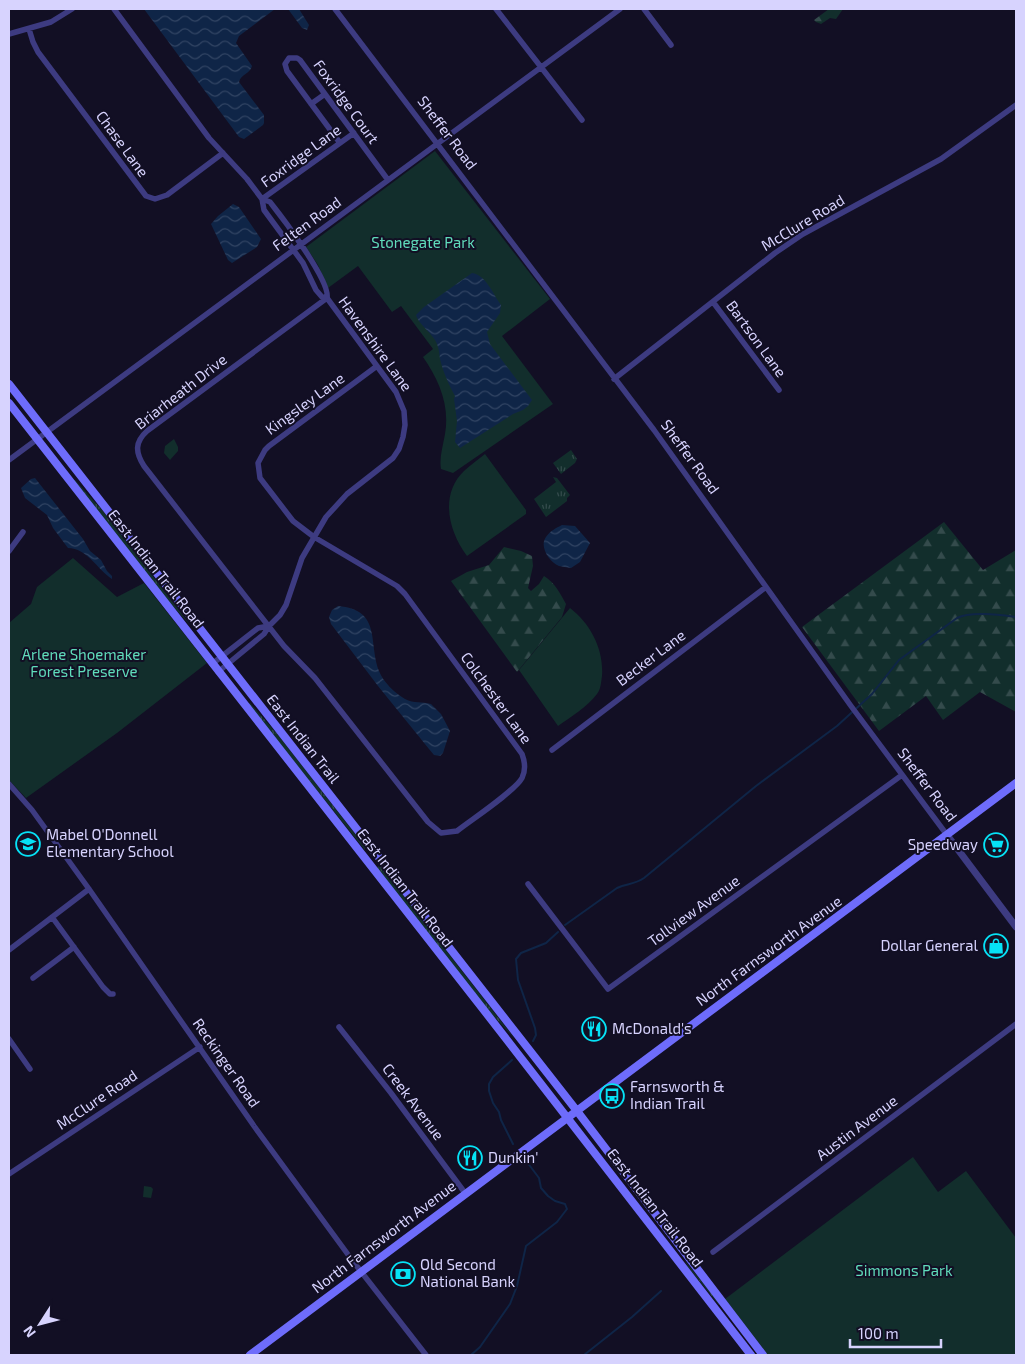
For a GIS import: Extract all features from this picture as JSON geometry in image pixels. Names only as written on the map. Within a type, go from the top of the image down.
[{"type":"main road","name":"East Indian Trail","points":[[9,384],[577,1111]]},
{"type":"main road","points":[[9,403],[37,439]]},
{"type":"main road","name":"East Indian Trail Road","points":[[37,439],[751,1355]]},
{"type":"main road","name":"North Farnsworth Avenue","points":[[250,1355],[1016,783]]},
{"type":"main road","points":[[367,862],[376,855]]},
{"type":"main road","name":"East Indian Trail Road","points":[[577,1111],[763,1355]]},
{"type":"street","name":"Havenshire Lane","points":[[114,9],[205,133],[247,179],[262,199],[264,210],[307,269],[316,290],[326,298],[396,392],[404,411],[405,425],[401,443],[396,454],[386,465],[347,494],[335,506],[314,537],[299,565],[286,605],[280,615],[264,634],[218,672]]},
{"type":"street","name":"Sheffer Road","points":[[335,9],[654,430],[851,706],[1016,927]]},
{"type":"street","points":[[496,9],[582,120]]},
{"type":"street","name":"Felten Road","points":[[9,460],[620,9]]},
{"type":"street","points":[[644,9],[671,45]]},
{"type":"street","points":[[9,34],[51,22],[69,10]]},
{"type":"street","name":"Chase Lane","points":[[29,29],[38,52],[146,196],[151,199],[161,198],[223,153]]},
{"type":"street","name":"Foxridge Court","points":[[340,143],[285,68],[289,58],[300,60],[388,180]]},
{"type":"street","points":[[311,104],[325,94]]},
{"type":"street","name":"McClure Road","points":[[614,378],[788,243],[941,159],[1016,105]]},
{"type":"street","name":"Foxridge Lane","points":[[262,199],[354,133]]},
{"type":"street","name":"Havenshire Lane","points":[[262,199],[270,202],[301,244],[326,289],[328,294],[326,298]]},
{"type":"street","name":"Briarheath Drive","points":[[269,626],[144,466],[139,458],[137,446],[147,431],[326,298]]},
{"type":"street","name":"Bartson Lane","points":[[713,302],[779,390]]},
{"type":"street","name":"Kingsley Lane","points":[[314,537],[294,521],[264,484],[258,470],[258,463],[269,446],[377,366]]},
{"type":"street","points":[[9,551],[23,532]]},
{"type":"street","name":"Colchester Lane","points":[[269,626],[284,646],[315,678],[428,822],[441,833],[457,831],[517,785],[522,776],[525,762],[522,754],[405,594],[397,586],[314,537]]},
{"type":"street","name":"Becker Lane","points":[[552,750],[766,587]]},
{"type":"street","name":"Havenshire Lane","points":[[212,664],[258,628],[269,626]]},
{"type":"street","name":"Tollview Avenue","points":[[528,884],[608,989],[902,775]]},
{"type":"street","name":"Reckinger Road","points":[[9,784],[32,810],[90,889],[254,1126],[426,1355]]},
{"type":"street","points":[[9,950],[90,889]]},
{"type":"street","points":[[52,917],[103,987],[110,994],[113,994]]},
{"type":"street","points":[[33,978],[74,947]]},
{"type":"street","name":"Austin Avenue","points":[[713,1252],[1016,1024]]},
{"type":"street","name":"Creek Avenue","points":[[339,1027],[392,1093],[466,1194]]},
{"type":"street","points":[[9,1039],[30,1069]]},
{"type":"street","name":"McClure Road","points":[[9,1174],[200,1047]]},
{"type":"green space","points":[[829,9],[843,9],[836,19],[830,18],[821,24],[814,20]]},
{"type":"green space","name":"Stonegate Park","points":[[435,151],[550,299],[502,336],[553,404],[453,473],[441,469],[446,413],[442,393],[423,357],[433,349],[401,306],[392,312],[358,266],[328,288],[318,265],[306,247]]},
{"type":"green space","points":[[174,439],[178,451],[170,460],[164,453],[165,446]]},
{"type":"green space","points":[[571,450],[577,459],[575,463],[561,474],[553,463]]},
{"type":"green space","points":[[485,454],[526,510],[526,514],[467,556],[455,536],[449,514],[449,502],[451,491],[456,481],[466,469]]},
{"type":"green space","points":[[553,477],[557,478],[570,495],[567,501],[546,517],[534,499],[556,482]]},
{"type":"green space","points":[[75,480],[102,510],[191,626],[161,593],[73,481]]},
{"type":"green space","points":[[944,522],[983,570],[1016,550],[1016,712],[980,692],[943,720],[926,696],[879,731],[802,627]]},
{"type":"green space","points":[[504,547],[532,556],[533,566],[528,588],[531,591],[544,576],[554,585],[566,604],[562,617],[517,672],[451,581],[467,572],[489,565]]},
{"type":"green space","name":"Arlene Shoemaker Forest Preserve","points":[[73,558],[117,597],[144,583],[207,663],[117,733],[26,798],[9,780],[9,623],[31,604],[37,587]]},
{"type":"green space","points":[[570,608],[584,622],[595,638],[601,657],[602,676],[601,685],[593,699],[579,712],[558,726],[519,670]]},
{"type":"green space","points":[[250,703],[278,735],[365,847],[365,850],[248,704]]},
{"type":"green space","points":[[378,866],[381,867],[514,1038],[488,1010],[377,869]]},
{"type":"green space","name":"Simmons Park","points":[[913,1157],[938,1192],[966,1171],[1016,1238],[1016,1355],[768,1355],[725,1299]]},
{"type":"green space","points":[[144,1186],[153,1189],[151,1198],[143,1197]]},
{"type":"green space","points":[[685,1261],[720,1304],[719,1305],[688,1267]]},
{"type":"water","points":[[144,9],[275,9],[239,36],[236,43],[252,66],[239,82],[264,115],[263,125],[244,139],[239,137]]},
{"type":"water","points":[[288,9],[299,9],[309,25],[307,30],[302,28]]},
{"type":"water","points":[[233,204],[239,207],[261,239],[257,247],[232,263],[228,260],[211,224]]},
{"type":"water","points":[[472,273],[477,274],[485,281],[501,305],[500,313],[487,332],[490,344],[532,400],[523,410],[513,414],[460,448],[455,442],[457,421],[455,396],[443,369],[438,347],[433,337],[416,315],[424,307]]},
{"type":"water","points":[[35,478],[83,539],[90,551],[101,560],[112,576],[112,579],[81,551],[68,548],[53,528],[47,515],[25,498],[21,488],[31,479]]},
{"type":"water","points":[[562,525],[575,526],[590,543],[580,562],[571,568],[555,564],[544,549],[546,537],[551,531]]},
{"type":"water","points":[[338,606],[352,609],[361,614],[367,621],[371,629],[379,671],[390,687],[408,701],[431,704],[441,714],[450,731],[443,753],[440,756],[434,755],[429,749],[331,624],[329,617],[332,610]]},
{"type":"waterway","points":[[565,925],[617,888],[644,878],[756,786],[837,726],[872,694],[899,660],[957,618],[978,614],[1016,617]]},
{"type":"waterway","points":[[533,1041],[536,1035],[535,1028],[518,980],[516,959],[521,953],[546,943],[558,932]]},
{"type":"waterway","points":[[512,1060],[493,1077],[489,1084],[489,1091],[513,1144]]},
{"type":"waterway","points":[[471,1355],[480,1347],[510,1304],[517,1286],[526,1246],[557,1222],[567,1209],[565,1204],[555,1201],[541,1188],[539,1178],[527,1162]]},
{"type":"waterway","points":[[584,1355],[661,1291]]},
{"type":"place","name":"Mabel O'Donnell Elementary School","points":[[28,844]]},
{"type":"place","name":"Speedway","points":[[996,845]]},
{"type":"place","name":"Dollar General","points":[[996,946]]},
{"type":"place","name":"McDonald's","points":[[594,1029]]},
{"type":"place","name":"Farnsworth & Indian Trail","points":[[612,1096]]},
{"type":"place","name":"Dunkin'","points":[[470,1158]]},
{"type":"place","name":"Old Second National Bank","points":[[403,1274]]}]
